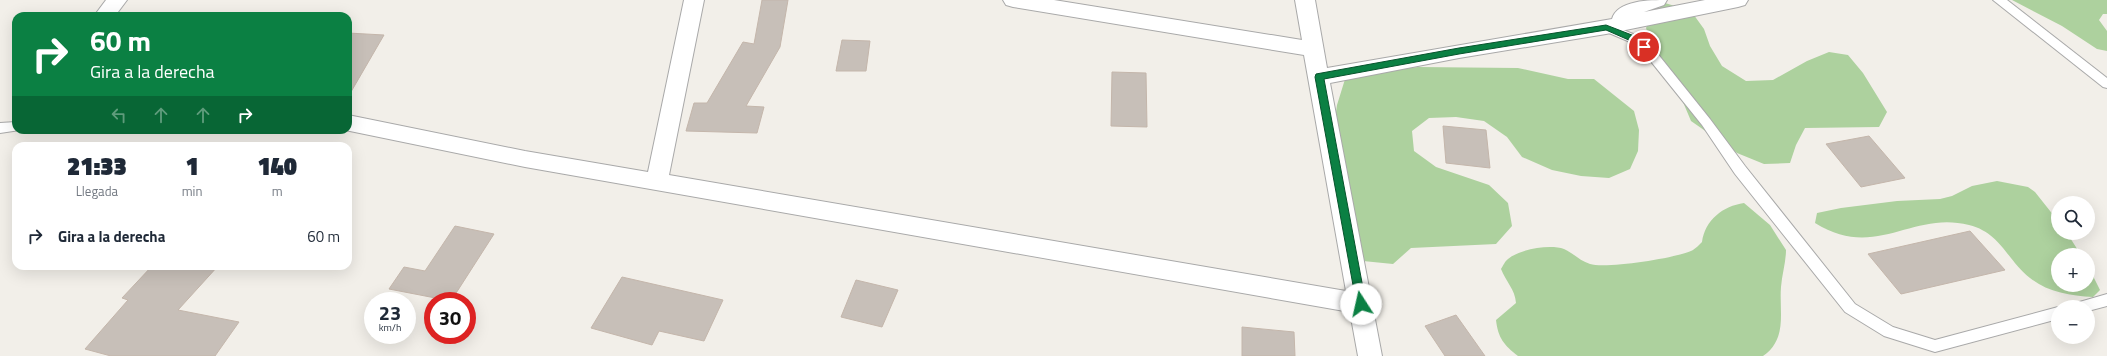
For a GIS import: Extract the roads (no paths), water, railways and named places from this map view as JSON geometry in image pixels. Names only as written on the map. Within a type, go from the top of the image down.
[{"type":"street","points":[[107,12],[117,0]]},
{"type":"street","points":[[658,182],[694,0]]},
{"type":"street","points":[[1013,0],[1312,49]]},
{"type":"street","points":[[1305,0],[1312,49],[1319,77],[1370,356]]},
{"type":"street","points":[[1606,27],[1633,9],[1657,0]]},
{"type":"street","points":[[1319,77],[1459,51],[1606,27],[1738,0]]},
{"type":"street","points":[[352,124],[525,159],[1361,304]]},
{"type":"lane","points":[[1999,0],[2107,84]]},
{"type":"lane","points":[[1606,27],[1634,39],[1653,56],[1689,100],[1740,170],[1850,308],[1889,332],[1935,346],[2051,315]]},
{"type":"lane","points":[[0,128],[12,127]]},
{"type":"lane","points":[[2095,303],[2107,300]]}]
